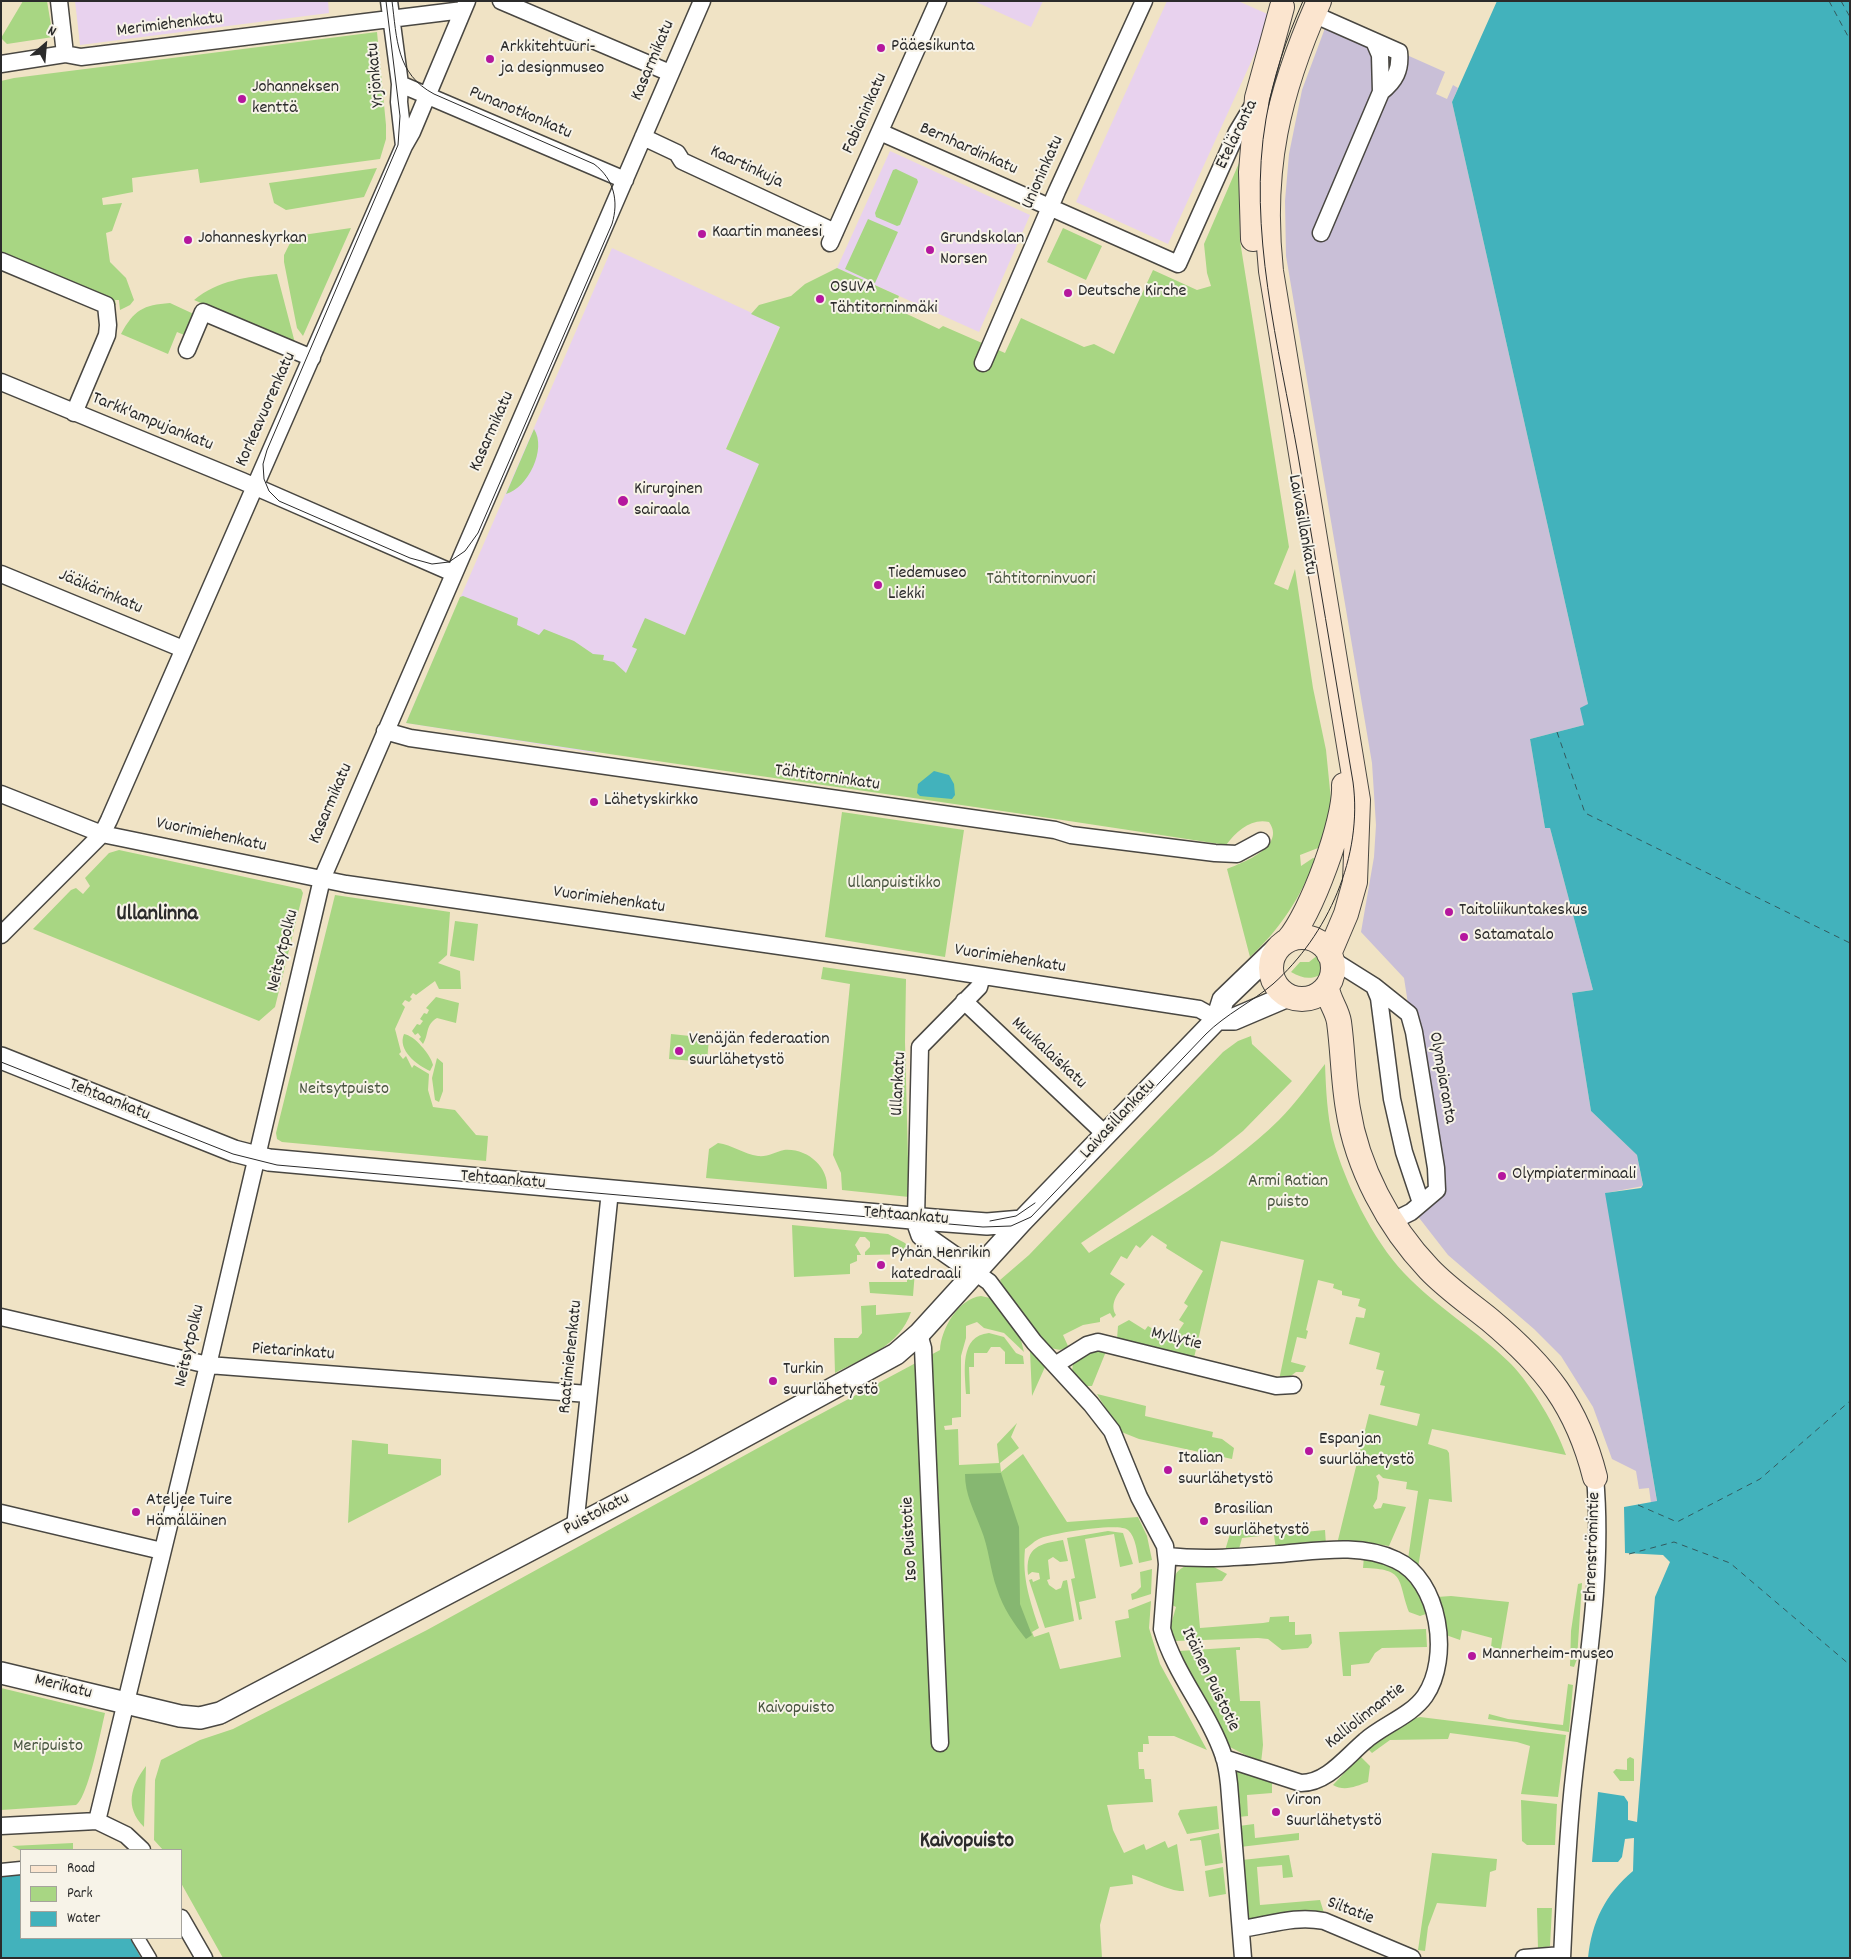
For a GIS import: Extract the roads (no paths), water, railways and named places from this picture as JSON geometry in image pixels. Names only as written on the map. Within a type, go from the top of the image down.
[{"type":"main road","points":[[1279,3],[1316,8]]},
{"type":"main road","name":"Eteläranta","points":[[1257,98],[1279,3]]},
{"type":"main road","name":"Eteläranta","points":[[1279,111],[1293,62],[1316,8]]},
{"type":"main road","name":"Laivasillankatu","points":[[1257,98],[1252,172],[1254,245],[1344,791],[1342,815],[1333,846],[1305,914],[1282,944],[1271,964],[1271,976],[1277,987],[1295,998]]},
{"type":"main road","name":"Laivasillankatu","points":[[1279,111],[1272,152],[1268,201],[1271,271],[1358,800],[1355,882],[1346,914],[1330,956],[1333,970],[1327,987]]},
{"type":"main road","points":[[1282,944],[1299,937],[1312,939],[1323,945],[1330,956]]},
{"type":"main road","points":[[1295,998],[1318,995],[1327,987]]},
{"type":"main road","name":"Ehrenströmintie","points":[[1327,987],[1330,1003],[1339,1020],[1348,1109],[1354,1138],[1367,1174],[1408,1244],[1430,1270],[1520,1347],[1546,1375],[1578,1424],[1595,1477]]},
{"type":"main road","points":[[1295,998],[1340,1042]]},
{"type":"street","points":[[59,1],[65,54]]},
{"type":"street","points":[[502,1],[670,73]]},
{"type":"street","name":"Kasarmikatu","points":[[322,880],[453,573],[702,1]]},
{"type":"street","name":"Fabianinkatu","points":[[832,238],[938,1]]},
{"type":"street","name":"Unioninkatu","points":[[983,363],[1144,1]]},
{"type":"street","name":"Merimiehenkatu","points":[[1,64],[65,54],[86,56],[390,9],[465,5]]},
{"type":"street","name":"Korkeavuorenkatu","points":[[102,834],[427,97],[465,5]]},
{"type":"street","points":[[1316,8],[1374,41],[1399,52],[1398,70],[1392,83],[1381,92]]},
{"type":"street","name":"Yrjönkatu","points":[[390,9],[400,84],[399,102],[404,146]]},
{"type":"street","points":[[1321,233],[1381,92],[1380,55],[1374,41]]},
{"type":"street","name":"Punanotkonkatu","points":[[400,84],[625,180]]},
{"type":"street","name":"Eteläranta","points":[[1178,264],[1236,132],[1257,98]]},
{"type":"street","name":"Bernhardinkatu","points":[[880,132],[1178,264]]},
{"type":"street","name":"Kaartinkuja","points":[[643,137],[677,153],[682,161],[779,205],[832,238]]},
{"type":"street","points":[[1,261],[106,305],[107,335],[74,413]]},
{"type":"street","points":[[187,350],[203,312],[312,358]]},
{"type":"street","name":"Tarkk'ampujankatu","points":[[1,382],[255,487],[453,573]]},
{"type":"street","name":"Jääkärinkatu","points":[[1,574],[183,649]]},
{"type":"street","name":"Tähtitorninkatu","points":[[385,732],[410,738],[674,777],[1196,851],[1237,854],[1261,841]]},
{"type":"street","name":"Vuorimiehenkatu","points":[[1,794],[102,834],[322,880],[1199,1008],[1217,1019]]},
{"type":"street","points":[[1,935],[102,834]]},
{"type":"street","name":"Neitsytpolku","points":[[97,1820],[208,1365],[255,1157],[322,880]]},
{"type":"street","name":"Laivasillankatu","points":[[1022,1221],[1217,1019],[1223,1000],[1282,944]]},
{"type":"street","name":"Olympiaranta","points":[[1330,956],[1374,986],[1409,1014],[1414,1032],[1436,1168],[1437,1190],[1411,1212],[1393,1221]]},
{"type":"street","name":"Ullankatu","points":[[916,1218],[920,1047],[979,987],[982,976]]},
{"type":"street","points":[[1374,986],[1379,998],[1392,1099],[1404,1152],[1421,1203]]},
{"type":"street","points":[[1217,1019],[1234,1019],[1295,998]]},
{"type":"street","name":"Muukalaiskatu","points":[[964,1001],[1105,1134]]},
{"type":"street","name":"Tehtaankatu","points":[[1,1058],[234,1151],[255,1157],[291,1163],[987,1224],[1022,1221]]},
{"type":"street","name":"Raatimiehenkatu","points":[[574,1527],[610,1191]]},
{"type":"street","points":[[916,1218],[922,1235],[975,1272]]},
{"type":"street","name":"Puistokatu","points":[[125,1704],[193,1717],[220,1713],[574,1527],[896,1354],[918,1334],[1022,1221]]},
{"type":"street","name":"Itäinen Puistotie","points":[[975,1272],[990,1282],[1022,1327],[1091,1404],[1112,1431],[1139,1497],[1165,1546],[1167,1556],[1163,1597],[1162,1629],[1164,1638],[1224,1758],[1229,1784],[1243,1958]]},
{"type":"street","name":"Pietarinkatu","points":[[1,1317],[208,1365],[588,1394]]},
{"type":"street","name":"Iso Puistotie","points":[[918,1334],[923,1348],[940,1743]]},
{"type":"street","name":"Myllytie","points":[[1055,1365],[1087,1345],[1098,1342],[1276,1386],[1293,1385]]},
{"type":"street","name":"Ehrenströmintie","points":[[1562,1956],[1566,1848],[1597,1563],[1598,1510],[1595,1477]]},
{"type":"street","points":[[1,1513],[162,1551]]},
{"type":"street","name":"Kalliolinnantie","points":[[1167,1556],[1225,1559],[1302,1552],[1353,1550],[1379,1554],[1406,1565],[1424,1586],[1434,1610],[1440,1652],[1435,1676],[1425,1696],[1417,1706],[1367,1738],[1323,1777],[1312,1783],[1300,1783],[1224,1758]]},
{"type":"street","name":"Merikatu","points":[[1,1673],[125,1704]]},
{"type":"street","points":[[1,1826],[97,1820],[126,1835],[141,1849]]},
{"type":"street","points":[[1,1870],[20,1868]]},
{"type":"street","name":"Siltatie","points":[[1241,1929],[1294,1918],[1310,1918],[1336,1926],[1391,1951],[1412,1958]]},
{"type":"street","points":[[182,1920],[204,1958]]},
{"type":"street","points":[[139,1939],[150,1958]]},
{"type":"street","points":[[1524,1958],[1562,1956]]},
{"type":"water","points":[[1497,1],[1850,1],[1850,1958],[1588,1958],[1593,1932],[1602,1910],[1615,1890],[1633,1871],[1634,1838],[1625,1839],[1622,1857],[1618,1862],[1592,1862],[1598,1792],[1624,1796],[1628,1802],[1628,1820],[1637,1822],[1655,1597],[1670,1562],[1663,1555],[1625,1553],[1624,1507],[1657,1501],[1605,1193],[1641,1188],[1643,1185],[1637,1155],[1591,1111],[1572,993],[1593,990],[1550,828],[1545,828],[1530,739],[1584,725],[1580,708],[1588,704],[1452,102]]},
{"type":"water","points":[[934,771],[949,775],[954,784],[955,795],[952,799],[920,796],[917,793],[918,784]]},
{"type":"water","points":[[20,1874],[20,1939],[131,1939],[141,1958],[1,1958],[1,1876]]},
{"type":"tram line","points":[[386,1],[400,116],[398,145],[267,450],[263,464],[264,479],[269,491],[279,501],[410,558],[432,564],[449,562],[465,551],[478,533],[612,224],[615,199],[606,176],[594,164],[434,94],[421,86],[405,66],[397,42],[392,1]]},
{"type":"tram line","points":[[1,1062],[233,1154],[277,1165],[983,1227],[1011,1226],[1031,1217],[1206,1034],[1222,1020],[1273,984],[1293,964],[1325,918],[1347,866],[1355,810],[1353,782],[1268,288],[1260,202],[1261,160],[1272,89],[1291,30],[1303,1]]},
{"type":"tram line","points":[[990,1221],[1016,1216],[1035,1203]]},
{"type":"place","name":"Pääesikunta","points":[[881,48]]},
{"type":"place","name":"Arkkitehtuuri- ja designmuseo","points":[[490,59]]},
{"type":"place","name":"Johanneksen kenttä","points":[[242,99]]},
{"type":"place","name":"Kaartin maneesi","points":[[702,234]]},
{"type":"place","name":"Johanneskyrkan","points":[[188,240]]},
{"type":"place","name":"Grundskolan Norsen","points":[[930,250]]},
{"type":"place","name":"Deutsche Kirche","points":[[1068,293]]},
{"type":"place","name":"OSUVA Tähtitorninmäki","points":[[820,299]]},
{"type":"place","name":"Kirurginen sairaala","points":[[623,501]]},
{"type":"place","name":"Tiedemuseo Liekki","points":[[878,585]]},
{"type":"place","name":"Lähetyskirkko","points":[[594,802]]},
{"type":"place","name":"Taitoliikuntakeskus","points":[[1449,912]]},
{"type":"place","name":"Satamatalo","points":[[1464,937]]},
{"type":"place","name":"Venäjän federaation suurlähetystö","points":[[679,1051]]},
{"type":"place","name":"Olympiaterminaali","points":[[1502,1176]]},
{"type":"place","name":"Pyhän Henrikin katedraali","points":[[881,1265]]},
{"type":"place","name":"Turkin suurlähetystö","points":[[773,1381]]},
{"type":"place","name":"Espanjan suurlähetystö","points":[[1309,1451]]},
{"type":"place","name":"Italian suurlähetystö","points":[[1168,1470]]},
{"type":"place","name":"Ateljee Tuire Hämäläinen","points":[[136,1512]]},
{"type":"place","name":"Brasilian suurlähetystö","points":[[1204,1521]]},
{"type":"place","name":"Mannerheim-museo","points":[[1472,1656]]},
{"type":"place","name":"Viron Suurlähetystö","points":[[1276,1812]]},
{"type":"district","name":"Ullanlinna","points":[[157,916]]},
{"type":"district","name":"Kaivopuisto","points":[[967,1843]]},
{"type":"park label","name":"Tähtitorninvuori","points":[[1041,581]]},
{"type":"park label","name":"Ullanpuistikko","points":[[894,885]]},
{"type":"park label","name":"Neitsytpuisto","points":[[344,1091]]},
{"type":"park label","name":"Armi Ratian puisto","points":[[1288,1193]]},
{"type":"park label","name":"Meripuisto","points":[[48,1748]]}]
